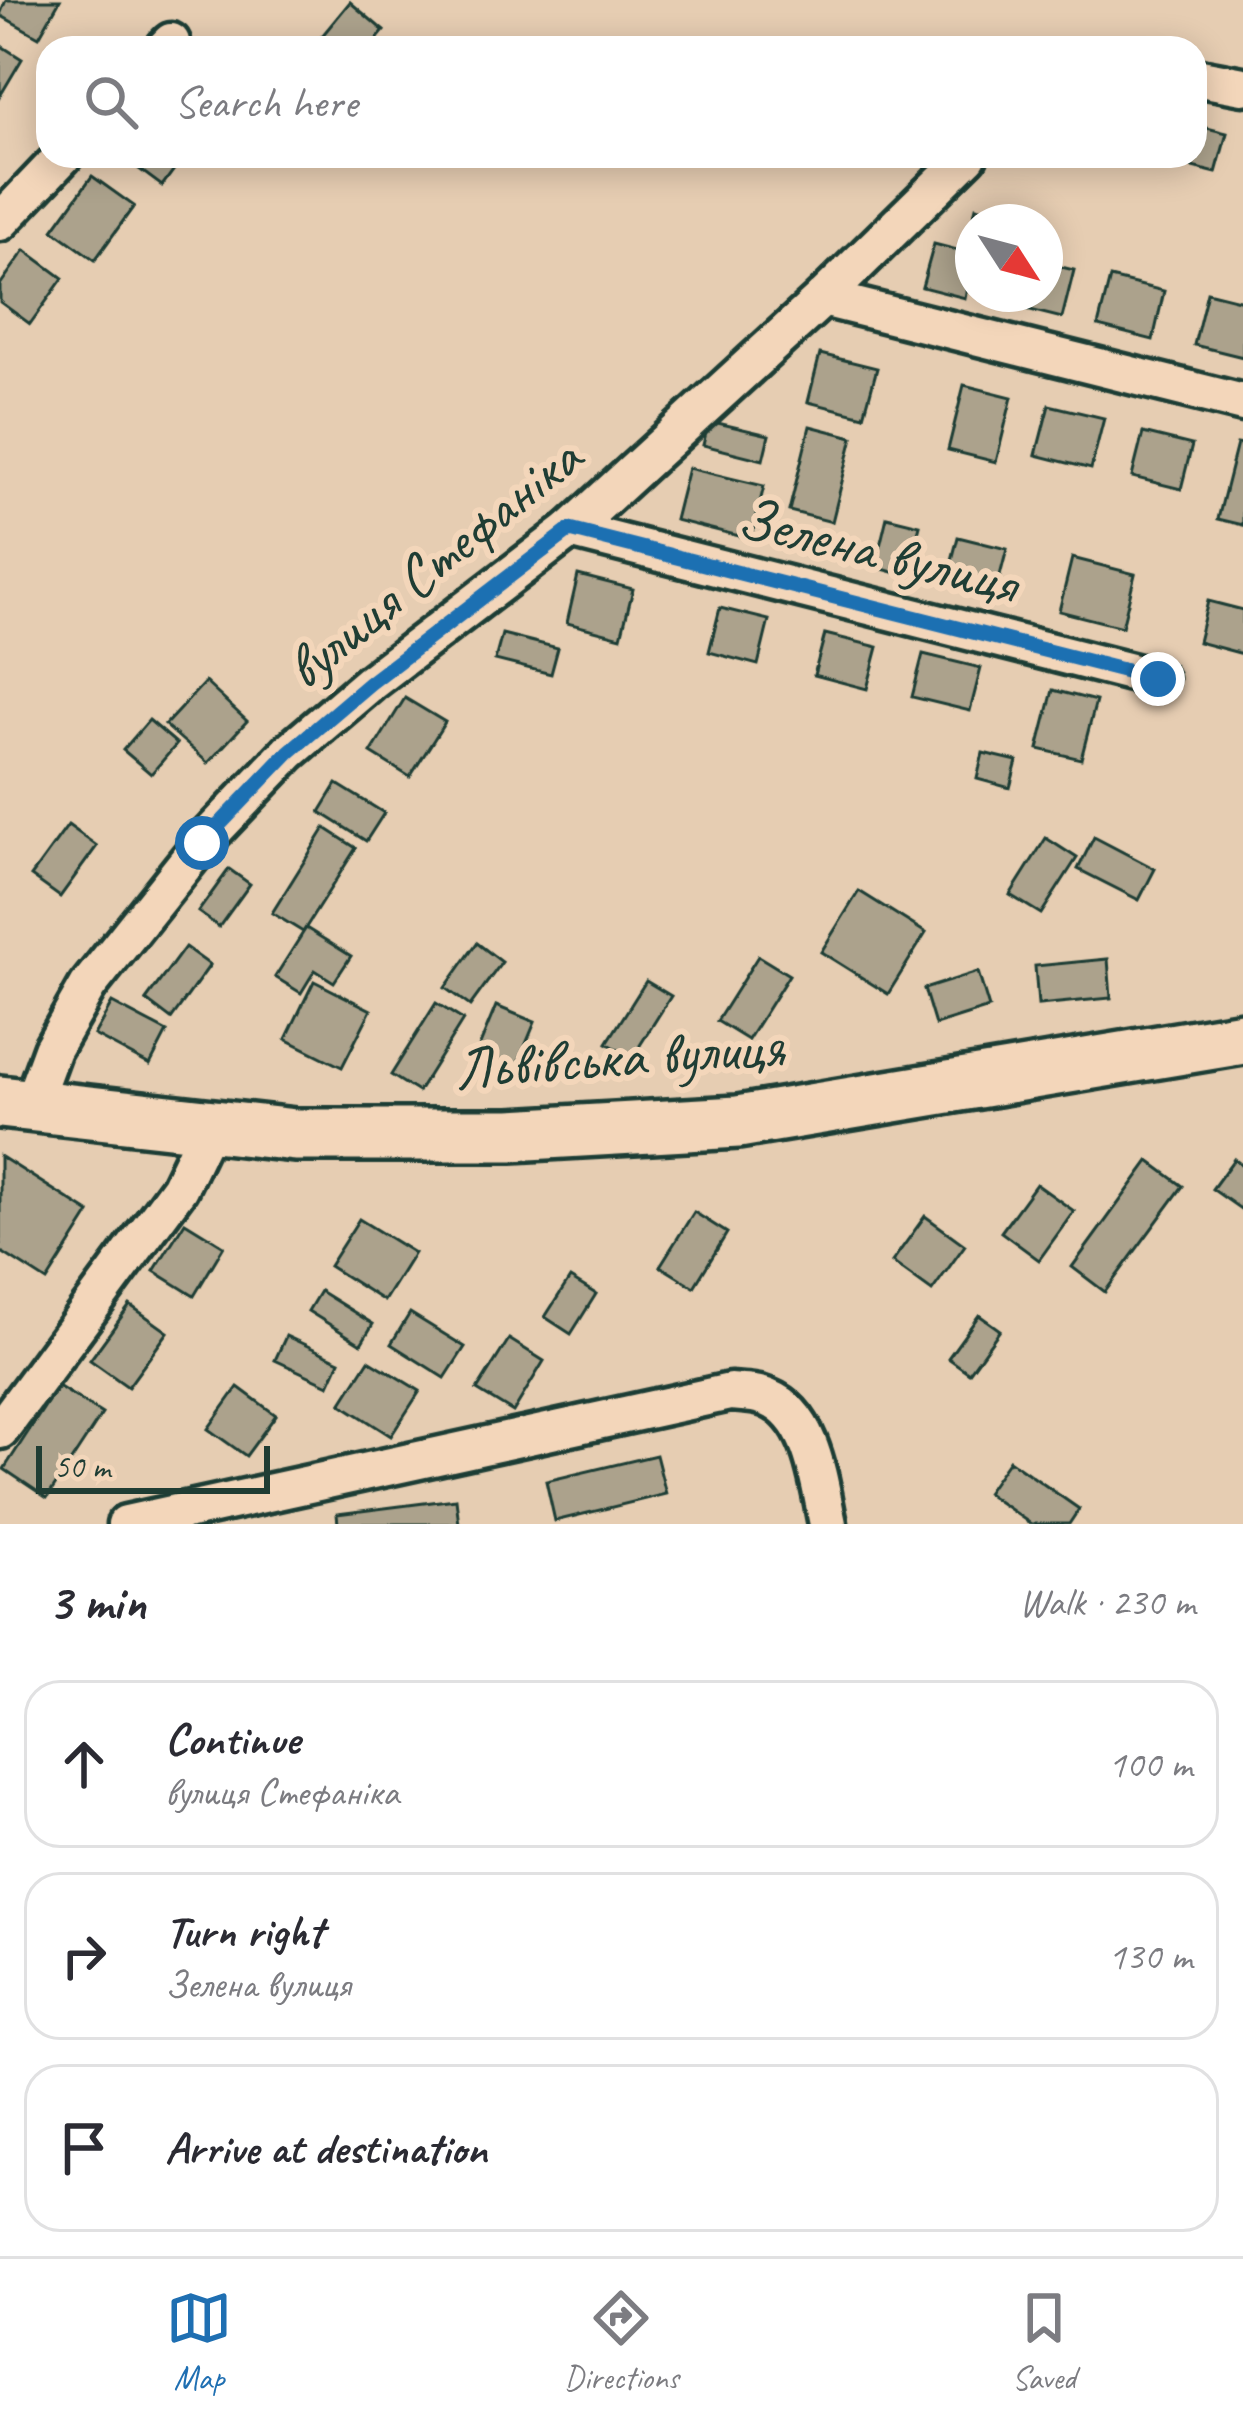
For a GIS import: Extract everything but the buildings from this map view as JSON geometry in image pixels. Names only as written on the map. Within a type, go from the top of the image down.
[{"type":"street","points":[[1207,79],[1243,86]]},
{"type":"street","points":[[0,222],[52,168]]},
{"type":"street","name":"вулиця Стефаніка","points":[[15,1104],[88,986],[202,843],[289,752],[370,683],[570,530],[823,298],[956,168]]},
{"type":"street","points":[[823,298],[1243,403]]},
{"type":"street","name":"Зелена вулиця","points":[[570,530],[1158,679]]},
{"type":"street","name":"Львівська вулиця","points":[[15,1104],[295,1136],[511,1136],[738,1122],[1243,1038]]},
{"type":"street","points":[[0,1430],[179,1188],[209,1126]]},
{"type":"street","points":[[126,1524],[730,1392],[764,1395],[798,1422],[828,1524]]},
{"type":"route","points":[[202,843],[289,752],[370,683],[570,530],[1158,679]]}]
